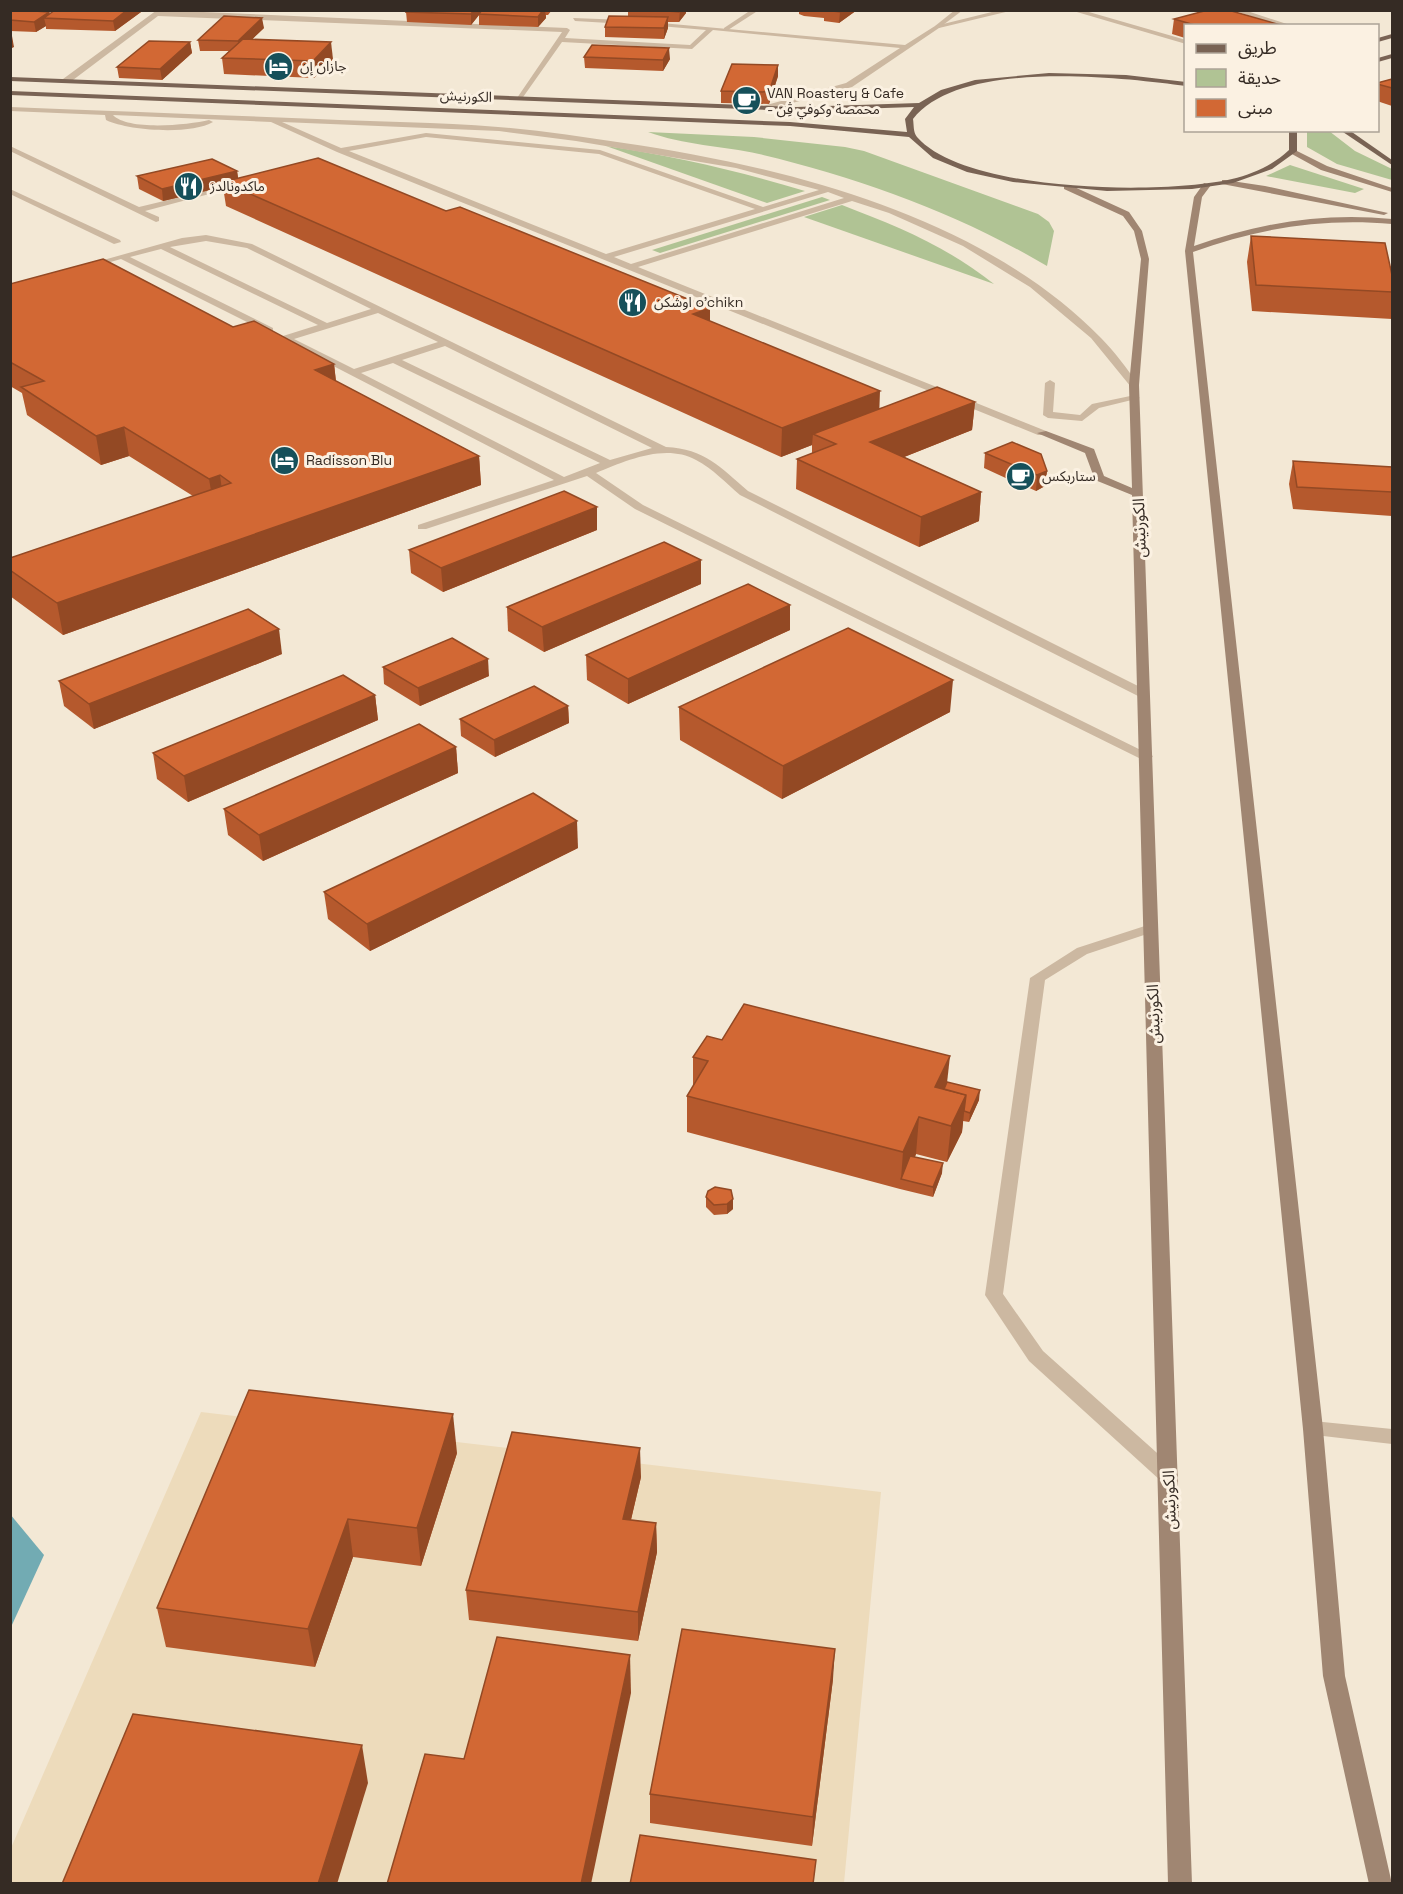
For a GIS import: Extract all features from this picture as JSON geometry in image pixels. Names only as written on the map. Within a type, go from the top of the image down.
[{"type":"main road","points":[[1184,84],[1095,75],[1040,75],[1000,80],[949,91],[921,105],[909,119],[912,135],[926,149],[950,162],[983,173],[1024,182],[1125,191],[1207,185],[1257,174],[1280,163],[1293,151],[1293,132]]},
{"type":"main road","points":[[1151,79],[1184,76]]},
{"type":"main road","name":"الكورنيش","points":[[10,79],[766,108],[921,105]]},
{"type":"main road","name":"الكورنيش","points":[[10,93],[790,124],[912,135]]},
{"type":"main road","points":[[1346,132],[1392,163]]},
{"type":"main road","points":[[1293,151],[1324,168],[1392,191]]},
{"type":"main road","points":[[1225,182],[1265,188],[1392,215]]},
{"type":"main road","points":[[1207,185],[1198,197],[1189,251],[1313,1428],[1334,1676],[1381,1884]]},
{"type":"main road","name":"الكورنيش","points":[[1067,187],[1126,214],[1138,231],[1145,259],[1135,392],[1180,1884]]},
{"type":"main road","points":[[1392,191],[1369,198],[1392,207]]},
{"type":"main road","points":[[1189,251],[1226,236],[1287,222],[1352,219],[1392,221]]},
{"type":"main road","points":[[1042,434],[1090,451],[1099,478],[1138,494]]},
{"type":"street","points":[[521,98],[580,10]]},
{"type":"street","points":[[726,29],[756,10]]},
{"type":"street","points":[[766,108],[849,85],[960,10]]},
{"type":"street","points":[[937,27],[1011,10]]},
{"type":"street","points":[[1073,10],[1184,42]]},
{"type":"street","points":[[1235,10],[1283,24]]},
{"type":"street","points":[[66,81],[160,12],[567,30]]},
{"type":"street","points":[[367,22],[374,16]]},
{"type":"street","points":[[575,19],[631,23]]},
{"type":"street","points":[[643,23],[906,47]]},
{"type":"street","points":[[561,40],[692,47],[711,28]]},
{"type":"street","points":[[10,109],[499,129],[576,138],[676,154],[827,190],[945,235],[1005,266],[1054,301],[1095,337],[1135,392],[1096,406],[1082,418],[1048,415],[1050,382]]},
{"type":"street","points":[[399,124],[416,109]]},
{"type":"street","points":[[267,118],[340,150],[1042,434]]},
{"type":"street","points":[[340,150],[426,135],[600,152],[762,209]]},
{"type":"street","points":[[10,148],[156,219]]},
{"type":"street","points":[[138,210],[253,182]]},
{"type":"street","points":[[605,257],[827,190]]},
{"type":"street","points":[[10,191],[117,242]]},
{"type":"street","points":[[630,267],[853,198]]},
{"type":"street","points":[[78,269],[162,246],[206,238],[249,246],[662,449],[691,454],[712,464],[744,493],[1144,694]]},
{"type":"street","points":[[162,246],[327,326]]},
{"type":"street","points":[[123,257],[562,480]]},
{"type":"street","points":[[286,338],[379,310]]},
{"type":"street","points":[[353,372],[446,343]]},
{"type":"street","points":[[393,360],[610,464]]},
{"type":"street","points":[[422,527],[610,464],[662,449]]},
{"type":"street","points":[[588,472],[639,507],[1146,756]]},
{"type":"street","points":[[1151,928],[1082,951],[1038,978],[994,1295],[1036,1356],[1168,1475]]},
{"type":"street","points":[[1313,1428],[1392,1437]]},
{"type":"green space","points":[[648,132],[754,137],[864,151],[1038,214],[1049,222],[1054,231],[1047,266],[943,214],[871,186],[759,154],[689,143]]},
{"type":"green space","points":[[1307,132],[1330,132],[1355,151],[1392,169],[1392,180],[1337,164],[1307,147]]},
{"type":"green space","points":[[606,146],[706,165],[805,191],[767,203]]},
{"type":"green space","points":[[1290,165],[1364,189],[1355,193],[1266,176]]},
{"type":"green space","points":[[822,197],[830,200],[660,253],[652,250]]},
{"type":"green space","points":[[842,205],[921,238],[958,259],[994,284],[804,217]]},
{"type":"shaded area","points":[[201,1412],[881,1492],[844,1883],[591,1883],[468,1797],[404,1883],[337,1883],[367,1783],[90,1883],[11,1884],[11,1848]],"holes":[[[256,1428],[421,1566],[353,1557],[315,1667]]]},
{"type":"water","points":[[10,1514],[44,1555],[11,1627],[10,1627]]},
{"type":"building","points":[[10,10],[49,12],[34,22],[10,20]]},
{"type":"building","points":[[55,10],[127,10],[113,21],[44,18]]},
{"type":"building","points":[[407,10],[474,10],[471,14],[406,12]]},
{"type":"building","points":[[482,10],[543,10],[538,17],[479,14]]},
{"type":"building","points":[[655,10],[680,10],[679,12]]},
{"type":"building","points":[[1208,10],[1228,10],[1277,24],[1191,24],[1174,19]]},
{"type":"building","points":[[224,16],[262,18],[238,41],[198,40]]},
{"type":"building","points":[[609,16],[668,17],[664,28],[605,27]]},
{"type":"building","points":[[243,39],[331,42],[313,61],[222,58]]},
{"type":"building","points":[[149,41],[190,42],[160,69],[117,67]]},
{"type":"building","points":[[592,45],[669,48],[663,60],[584,57]]},
{"type":"building","points":[[732,64],[778,65],[769,92],[721,91]]},
{"type":"building","points":[[1392,79],[1392,88],[1379,85],[1379,82]]},
{"type":"building","points":[[318,158],[446,211],[460,207],[710,308],[693,314],[880,391],[782,428],[223,182]]},
{"type":"building","points":[[212,159],[237,171],[162,189],[137,176]]},
{"type":"building","points":[[1251,236],[1385,243],[1392,275],[1392,292],[1256,285]]},
{"type":"building","name":"Radisson Blu","points":[[103,259],[233,327],[254,321],[334,364],[315,370],[479,456],[57,603],[10,570],[10,558],[231,483],[220,475],[209,479],[124,427],[96,436],[21,387],[44,381],[10,362],[10,284]]},
{"type":"building","points":[[937,387],[975,402],[870,442],[981,492],[921,517],[797,459],[836,444],[813,434]]},
{"type":"building","points":[[1012,442],[1041,454],[1047,471],[1037,475],[1027,471],[1019,473],[1011,469],[1018,467],[985,453]]},
{"type":"building","points":[[1293,461],[1392,467],[1392,492],[1297,487]]},
{"type":"building","points":[[564,491],[597,507],[441,568],[409,550]]},
{"type":"building","points":[[664,542],[701,560],[542,627],[507,607]]},
{"type":"building","points":[[748,584],[790,605],[628,679],[586,655]]},
{"type":"building","points":[[248,609],[279,629],[89,704],[59,681]]},
{"type":"building","points":[[848,628],[953,680],[783,766],[679,707]]},
{"type":"building","points":[[452,638],[488,659],[418,688],[383,667]]},
{"type":"building","points":[[343,675],[375,695],[184,776],[153,753]]},
{"type":"building","points":[[534,686],[568,706],[494,740],[460,719]]},
{"type":"building","points":[[419,724],[456,747],[259,835],[224,809]]},
{"type":"building","points":[[533,793],[577,821],[367,924],[324,892]]},
{"type":"building","points":[[744,1004],[950,1056],[935,1087],[966,1095],[951,1126],[919,1117],[903,1152],[687,1096],[708,1061],[693,1057],[707,1036],[722,1040]]},
{"type":"building","points":[[947,1082],[980,1090],[970,1113],[964,1111],[966,1095],[944,1089]]},
{"type":"building","points":[[910,1156],[943,1163],[933,1187],[901,1179]]},
{"type":"building","points":[[715,1187],[731,1190],[733,1199],[727,1204],[714,1205],[706,1197],[708,1191]]},
{"type":"building","points":[[249,1390],[453,1414],[417,1528],[348,1519],[308,1629],[157,1608]]},
{"type":"building","points":[[512,1432],[640,1448],[623,1519],[656,1523],[638,1612],[466,1590]]},
{"type":"building","points":[[682,1629],[835,1649],[813,1817],[650,1794]]},
{"type":"building","points":[[497,1637],[630,1655],[581,1884],[387,1884],[425,1754],[464,1759]]},
{"type":"building","points":[[133,1714],[362,1745],[318,1884],[62,1884]]},
{"type":"building","points":[[640,1835],[816,1860],[813,1884],[630,1884]]},
{"type":"place","name":"جازان إن","points":[[279,66]]},
{"type":"place","name":"VAN Roastery & Cafe - محمصة وكوفي ڤِن","points":[[746,101]]},
{"type":"place","name":"ماكدونالدز","points":[[189,186]]},
{"type":"place","name":"اوشكن o'chikn","points":[[633,302]]},
{"type":"place","name":"Radisson Blu","points":[[285,460]]},
{"type":"place","name":"ستاربكس","points":[[1021,476]]}]
